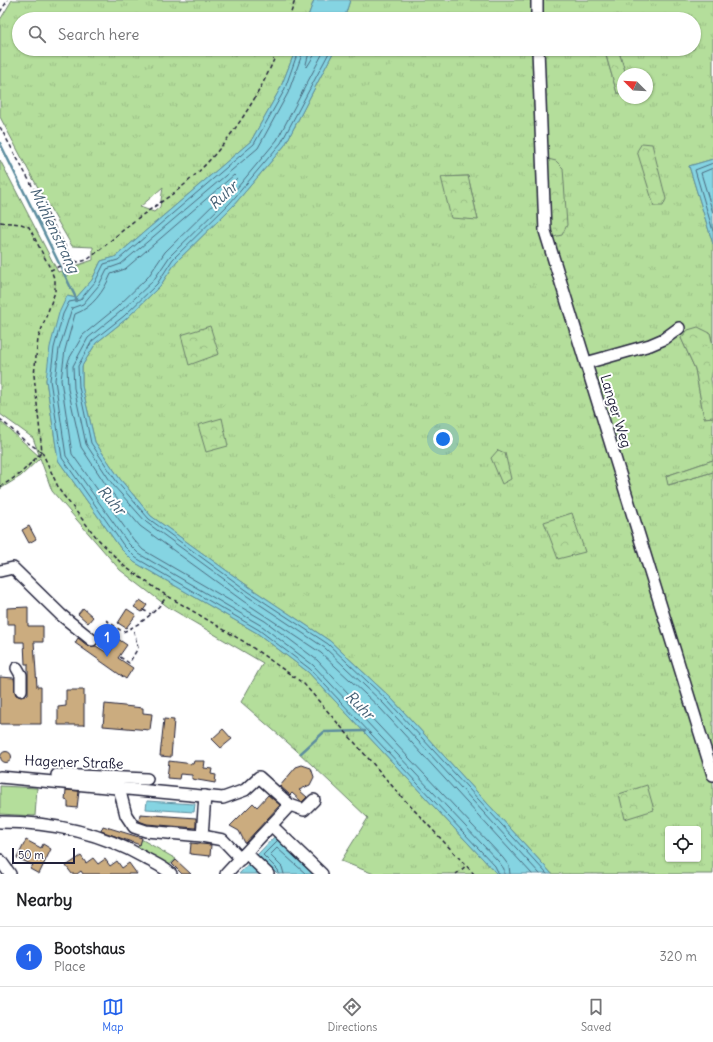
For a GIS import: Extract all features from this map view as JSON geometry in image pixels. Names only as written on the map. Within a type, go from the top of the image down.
[{"type":"street","points":[[537,0],[537,12]]},
{"type":"street","name":"Langer Weg","points":[[538,56],[545,232],[713,775]]},
{"type":"street","points":[[586,363],[650,345],[664,339],[679,328]]},
{"type":"street","points":[[0,571],[13,568],[61,615],[92,640]]},
{"type":"street","points":[[17,668],[21,674],[21,690]]},
{"type":"street","points":[[0,776],[223,798],[245,790],[259,777],[290,805],[304,810],[314,800]]},
{"type":"street","name":"Hagener Straße","points":[[0,776],[89,776],[147,779]]},
{"type":"street","points":[[119,788],[126,815],[134,827],[146,831],[202,836],[223,840],[268,874]]},
{"type":"street","points":[[202,836],[205,796]]},
{"type":"street","points":[[226,874],[290,805]]},
{"type":"street","points":[[0,822],[30,822],[67,828],[110,840],[134,851],[171,874]]},
{"type":"street","points":[[272,826],[322,874]]},
{"type":"street","points":[[0,860],[10,874]]},
{"type":"path","points":[[0,12],[8,0]]},
{"type":"path","points":[[291,12],[295,0]]},
{"type":"path","points":[[51,270],[72,261],[78,262],[88,260],[134,221],[184,186],[226,139],[244,114],[266,78],[275,56]]},
{"type":"path","points":[[0,127],[72,261]]},
{"type":"path","points":[[0,222],[21,224],[29,227],[55,281],[55,292],[38,339],[34,362],[35,402],[42,452],[60,491],[106,548],[124,566],[167,596],[246,643],[292,674],[304,684],[344,728],[400,795],[474,874]]},
{"type":"path","points":[[0,418],[25,440],[42,452]]},
{"type":"path","points":[[0,487],[20,474],[42,452]]},
{"type":"path","points":[[106,620],[123,632],[133,628],[159,608],[167,596]]},
{"type":"path","points":[[144,610],[151,614]]},
{"type":"path","points":[[120,657],[129,663],[138,648],[133,628]]},
{"type":"path","points":[[456,874],[466,866]]},
{"type":"green space","points":[[12,0],[314,0],[310,12],[12,12],[12,56],[293,56],[280,89],[251,141],[115,257],[101,261],[92,280],[76,298],[67,296],[46,380],[58,460],[121,549],[134,562],[257,633],[308,672],[497,874],[374,874],[341,861],[368,818],[295,749],[241,702],[263,663],[168,607],[120,570],[52,491],[40,458],[21,476],[0,489],[0,421],[40,457],[33,438],[0,414],[0,160],[58,272],[93,260],[93,247],[72,246],[32,177],[0,117],[0,20]],"holes":[[[163,187],[160,207],[154,212],[140,207]]]},
{"type":"green space","points":[[350,0],[713,0],[713,159],[689,166],[713,244],[713,345],[710,333],[681,338],[695,369],[704,417],[713,417],[713,460],[666,476],[669,485],[713,472],[713,874],[552,874],[391,698],[330,641],[252,589],[151,516],[120,479],[95,442],[82,386],[82,366],[96,343],[126,319],[160,286],[176,262],[233,206],[285,145],[331,56],[606,56],[617,93],[617,104],[653,104],[653,68],[624,68],[620,56],[701,56],[701,12],[346,12]],"holes":[[[468,176],[478,220],[441,177]]]},
{"type":"green space","points":[[606,56],[620,56],[624,68],[617,68],[617,93]]},
{"type":"green space","points":[[642,143],[652,144],[666,199],[663,206],[654,206],[637,151]]},
{"type":"green space","points":[[544,158],[556,161],[563,168],[567,225],[562,235],[549,238]]},
{"type":"green space","points":[[468,176],[478,220],[451,218],[441,177]]},
{"type":"green space","points":[[210,326],[219,354],[189,365],[181,335]]},
{"type":"green space","points":[[698,327],[710,333],[713,345],[713,369],[711,379],[713,391],[713,417],[704,418],[695,369],[681,338],[688,330]]},
{"type":"green space","points":[[222,418],[228,446],[206,452],[198,425]]},
{"type":"green space","points":[[498,450],[505,453],[511,479],[502,484],[491,458]]},
{"type":"green space","points":[[713,460],[713,472],[668,485],[666,476]]},
{"type":"green space","points":[[572,513],[585,552],[558,559],[544,522]]},
{"type":"green space","points":[[647,785],[654,810],[625,819],[619,794]]},
{"type":"green space","points":[[0,786],[37,788],[35,816],[0,814]]},
{"type":"green space","points":[[141,839],[176,859],[166,868],[137,850]]},
{"type":"water","points":[[314,0],[350,0],[346,12],[310,12]]},
{"type":"water","name":"Ruhr","points":[[293,56],[331,56],[285,145],[233,206],[176,262],[160,286],[126,319],[96,343],[82,366],[82,386],[95,442],[120,479],[151,516],[252,589],[330,641],[391,698],[552,874],[497,874],[308,672],[257,633],[134,562],[121,549],[58,460],[46,380],[50,347],[59,313],[67,296],[76,298],[92,280],[101,261],[115,257],[251,141],[280,89]]},
{"type":"water","points":[[713,159],[713,244],[689,166]]},
{"type":"water","points":[[147,801],[195,804],[194,812],[146,809]]},
{"type":"water","points":[[277,834],[319,874],[277,874],[257,855]]},
{"type":"water","points":[[251,861],[264,874],[239,874]]},
{"type":"building","points":[[29,526],[36,539],[29,543],[22,530]]},
{"type":"building","points":[[140,600],[147,605],[142,612],[134,607]]},
{"type":"building","points":[[28,607],[28,626],[43,626],[43,642],[34,642],[37,687],[41,687],[41,724],[0,724],[0,677],[14,678],[16,695],[21,697],[28,695],[28,664],[25,664],[24,642],[15,642],[15,624],[7,624],[7,608]]},
{"type":"building","points":[[83,608],[93,617],[88,623],[78,614]]},
{"type":"building","points":[[127,609],[136,615],[126,628],[118,623]]},
{"type":"building","points":[[78,638],[88,646],[96,646],[109,654],[118,639],[127,645],[118,658],[133,668],[126,679],[75,643]]},
{"type":"building","points":[[66,690],[84,690],[84,725],[58,725],[58,707],[66,706]]},
{"type":"building","points":[[105,704],[143,708],[143,713],[152,714],[150,730],[103,726]]},
{"type":"building","points":[[164,719],[174,720],[171,757],[160,756]]},
{"type":"building","points":[[223,729],[232,739],[221,748],[212,739]]},
{"type":"building","points":[[6,751],[10,753],[12,757],[10,761],[6,763],[2,761],[0,757],[2,753]]},
{"type":"building","points":[[169,761],[193,764],[194,761],[205,761],[204,768],[212,769],[211,774],[216,775],[215,783],[192,779],[192,775],[180,774],[179,779],[167,778]]},
{"type":"building","points":[[302,765],[311,768],[314,777],[310,785],[299,790],[307,797],[302,802],[292,793],[290,795],[280,786],[296,767]]},
{"type":"building","points":[[66,790],[79,791],[77,808],[68,807],[68,801],[65,800]]},
{"type":"building","points":[[268,795],[280,805],[245,843],[239,831],[230,826],[253,803],[257,807]]},
{"type":"building","points":[[140,814],[196,818],[196,828],[147,824],[139,821]]},
{"type":"building","points":[[103,826],[142,838],[140,845],[101,831]]},
{"type":"building","points":[[26,840],[41,848],[43,844],[51,849],[39,874],[30,869],[33,865],[17,858]]},
{"type":"building","points":[[191,843],[211,845],[210,856],[190,854]]},
{"type":"building","points":[[81,856],[86,863],[93,858],[98,864],[105,859],[110,866],[117,861],[122,868],[129,863],[137,874],[83,874],[81,871],[77,874],[72,874],[66,866]]},
{"type":"building","points":[[176,860],[191,874],[182,874],[172,864]]},
{"type":"waterway","name":"Mühlenstrang","points":[[0,143],[76,298],[76,301]]},
{"type":"waterway","points":[[301,753],[324,732],[365,731]]},
{"type":"place","name":"Bootshaus","points":[[107,657]]}]
